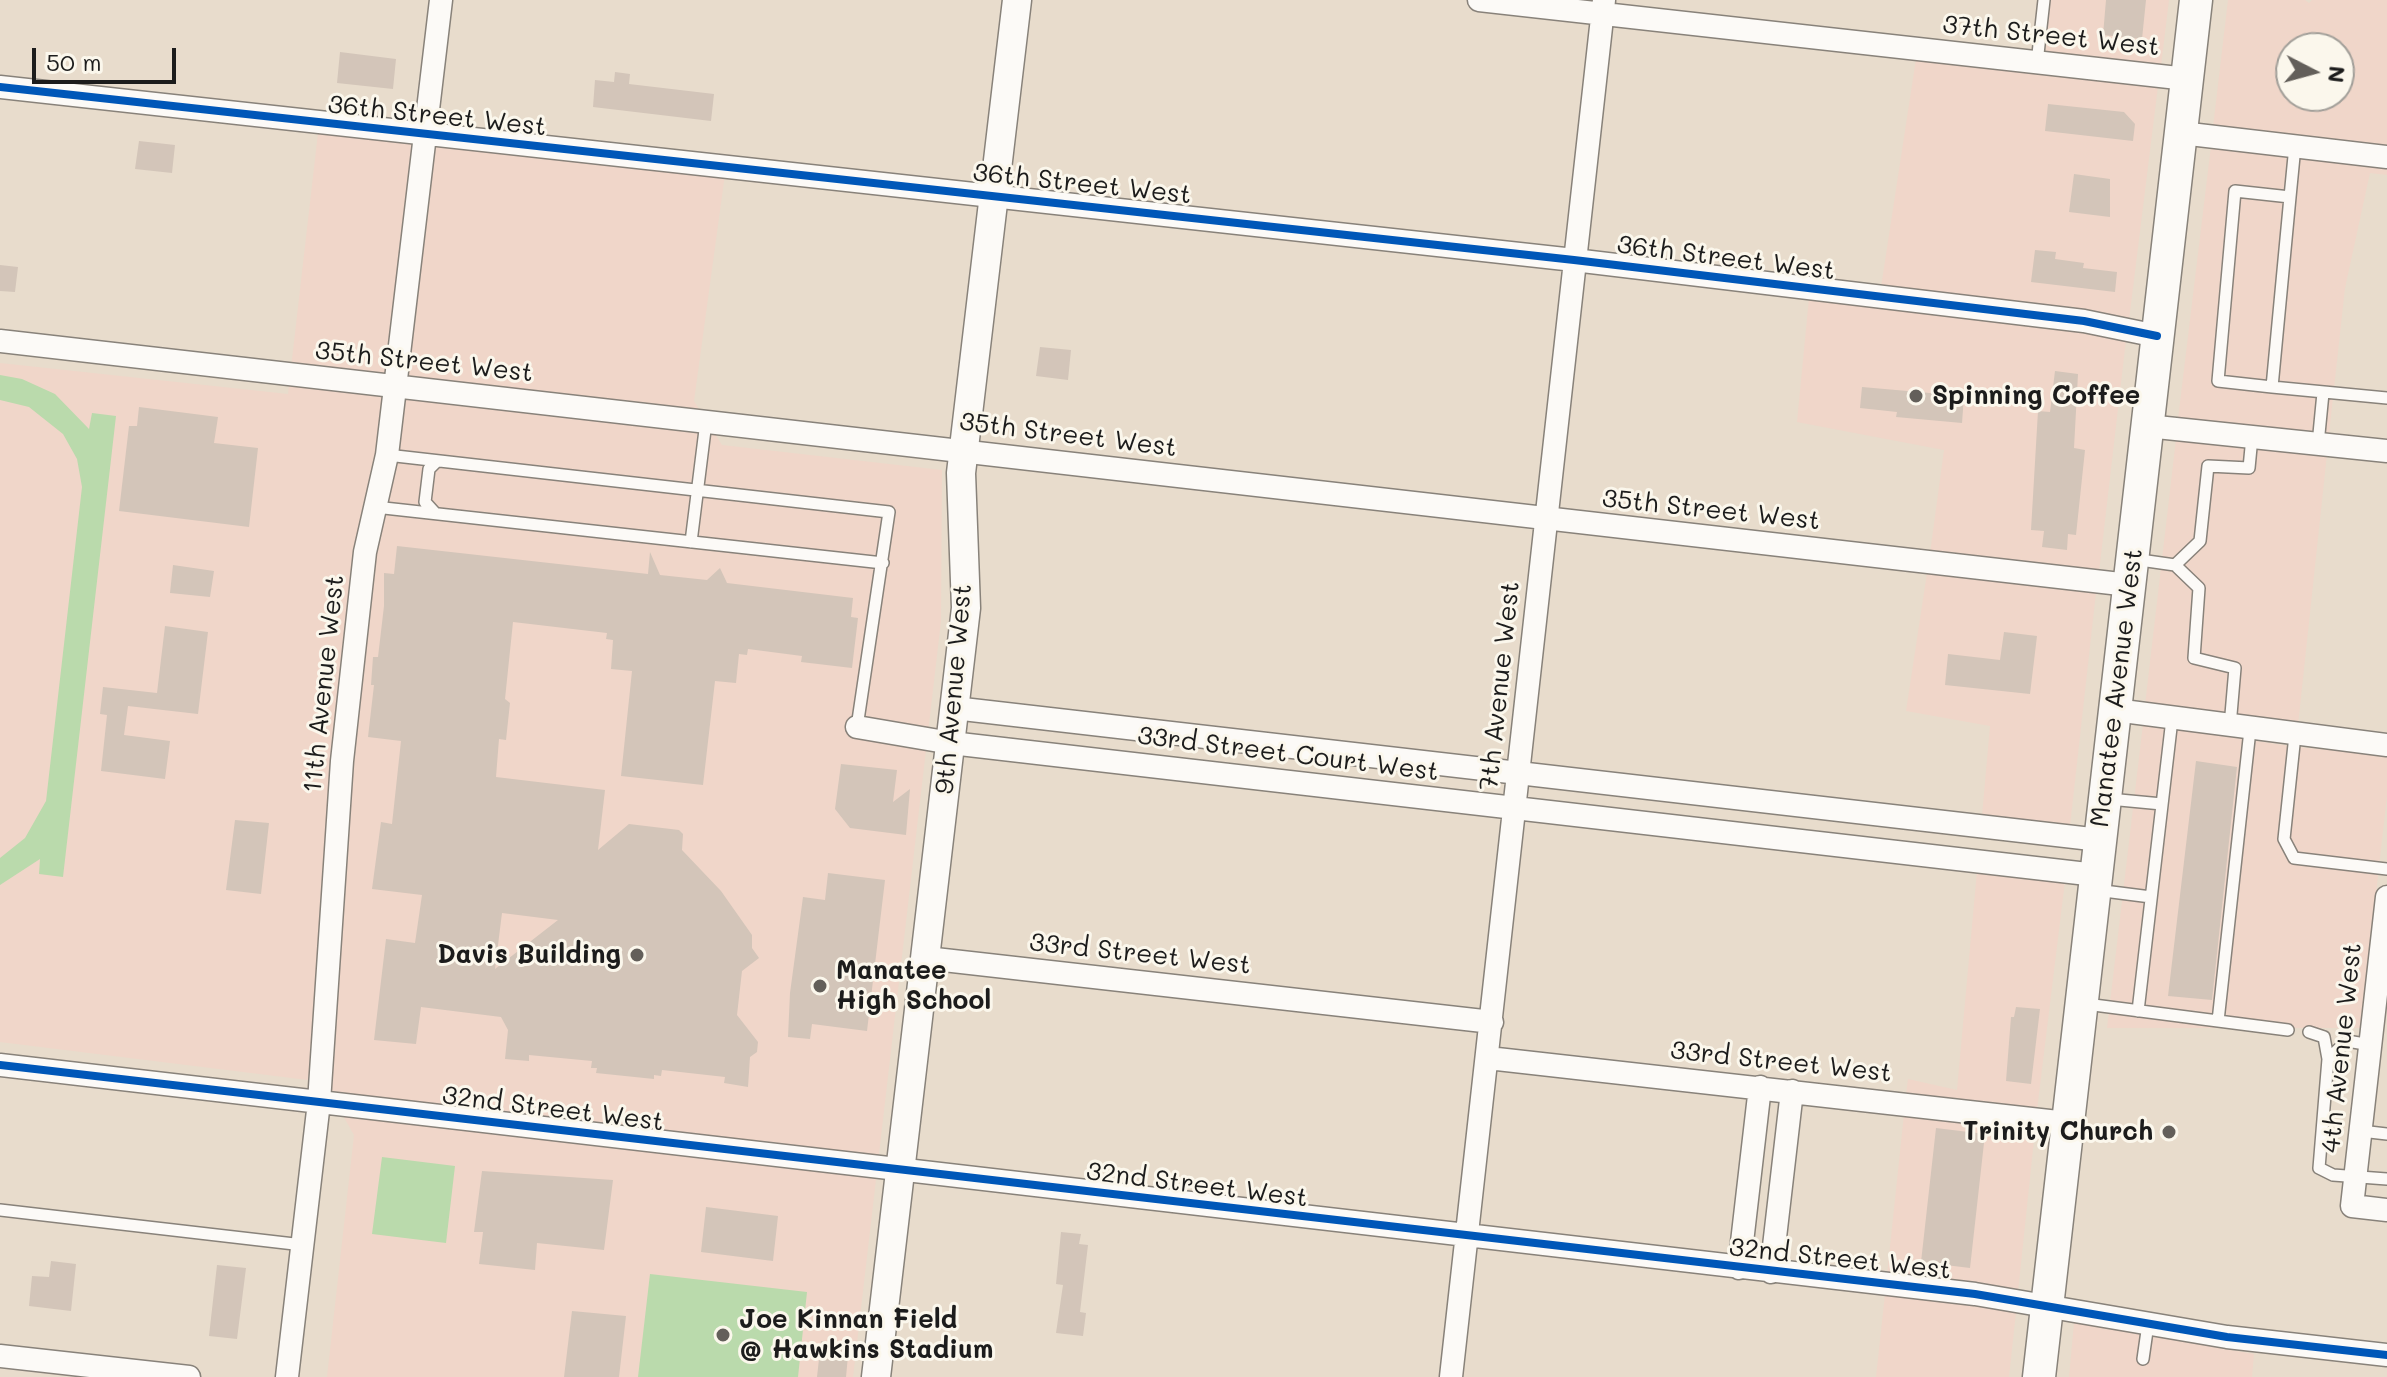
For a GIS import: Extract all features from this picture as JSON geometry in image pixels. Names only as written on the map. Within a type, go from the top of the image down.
[{"type":"main road","name":"Manatee Avenue West","points":[[2039,1377],[2196,0]]},
{"type":"street","name":"11th Avenue West","points":[[287,1377],[319,1102],[342,761],[365,552],[387,455],[441,0]]},
{"type":"street","name":"9th Avenue West","points":[[876,1377],[966,608],[961,500],[964,451],[1017,0]]},
{"type":"street","name":"37th Street West","points":[[1479,0],[1604,7],[2037,63],[2187,79]]},
{"type":"street","name":"7th Avenue West","points":[[1451,1377],[1604,7]]},
{"type":"street","name":"36th Street West","points":[[0,87],[1574,260],[2084,321],[2157,336]]},
{"type":"street","points":[[2181,133],[2387,157]]},
{"type":"street","name":"35th Street West","points":[[0,341],[1545,520],[2130,572]]},
{"type":"street","points":[[2147,426],[2387,451]]},
{"type":"street","name":"33rd Street Court West","points":[[954,708],[2100,840]]},
{"type":"street","points":[[2115,710],[2387,745]]},
{"type":"street","name":"33rd Street Court West","points":[[857,727],[951,743],[1516,809],[2095,882]]},
{"type":"street","name":"4th Avenue West","points":[[2387,897],[2352,1206],[2387,1210]]},
{"type":"street","name":"33rd Street West","points":[[926,958],[1492,1022]]},
{"type":"street","name":"33rd Street West","points":[[1488,1058],[2067,1123]]},
{"type":"street","name":"32nd Street West","points":[[0,1065],[1975,1294],[2148,1324],[2387,1355]]},
{"type":"street","points":[[1739,1268],[1760,1087]]},
{"type":"street","points":[[1771,1272],[1792,1091]]},
{"type":"street","points":[[0,1356],[189,1377]]},
{"type":"lane","points":[[2037,63],[2044,0]]},
{"type":"lane","points":[[2272,387],[2295,146]]},
{"type":"lane","points":[[2290,197],[2235,191],[2218,381],[2387,398]]},
{"type":"lane","points":[[2318,444],[2323,393]]},
{"type":"lane","points":[[691,542],[706,422]]},
{"type":"lane","points":[[2130,572],[2175,565],[2200,541],[2208,466],[2249,468],[2252,437]]},
{"type":"lane","points":[[387,455],[889,512],[857,727]]},
{"type":"lane","points":[[435,513],[425,502],[429,469],[437,461]]},
{"type":"lane","points":[[374,507],[883,563]]},
{"type":"lane","points":[[2175,565],[2199,588],[2194,658],[2235,668],[2240,728],[2218,1021]]},
{"type":"lane","points":[[2138,1011],[2172,719]]},
{"type":"lane","points":[[2295,735],[2284,839],[2294,858],[2387,869]]},
{"type":"lane","points":[[2105,798],[2162,804]]},
{"type":"lane","points":[[2095,882],[2151,897]]},
{"type":"lane","points":[[2081,1003],[2288,1030]]},
{"type":"lane","points":[[2309,1032],[2324,1037],[2328,1059],[2319,1168],[2324,1173],[2387,1179]]},
{"type":"lane","points":[[2328,1059],[2347,1041],[2371,1045]]},
{"type":"lane","points":[[2361,1131],[2387,1134]]},
{"type":"lane","points":[[0,1210],[303,1245]]},
{"type":"lane","points":[[2143,1359],[2148,1324]]},
{"type":"shaded area","points":[[2050,0],[2169,0],[2161,66],[2045,53]]},
{"type":"shaded area","points":[[2228,0],[2305,0],[2309,3],[2312,0],[2387,0],[2387,147],[2213,127]]},
{"type":"shaded area","points":[[1916,59],[2158,86],[2129,320],[1881,287]]},
{"type":"shaded area","name":"Manatee High School","points":[[318,133],[725,174],[694,401],[722,445],[942,470],[941,621],[853,1377],[327,1377],[354,1135],[324,1082],[0,1042],[0,363],[288,394]]},
{"type":"shaded area","points":[[2211,146],[2387,167],[2387,175],[2370,173],[2345,288],[2329,434],[2178,419]]},
{"type":"shaded area","points":[[1809,298],[2082,331],[2126,340],[2099,572],[1930,553],[1944,450],[1797,422]]},
{"type":"shaded area","points":[[2176,439],[2327,454],[2298,725],[2145,705]]},
{"type":"shaded area","points":[[1927,573],[2096,592],[2070,826],[1982,816],[1990,726],[1906,711]]},
{"type":"shaded area","points":[[2143,724],[2296,747],[2387,755],[2387,795],[2361,1028],[2107,1028]]},
{"type":"shaded area","points":[[1977,871],[2065,881],[2037,1110],[1906,1094],[1908,1079],[1957,1090]]},
{"type":"shaded area","points":[[1904,1114],[2035,1130],[2018,1292],[1887,1275]]},
{"type":"shaded area","points":[[1885,1294],[2016,1312],[2009,1377],[1876,1377]]},
{"type":"shaded area","points":[[2074,1323],[2254,1354],[2252,1377],[2069,1377]]},
{"type":"green space","points":[[0,375],[22,379],[55,394],[89,429],[92,413],[116,416],[63,877],[39,874],[40,859],[0,885],[0,858],[25,838],[46,801],[82,487],[77,459],[63,434],[29,407],[0,400]]},
{"type":"green space","points":[[382,1157],[455,1166],[446,1243],[372,1234]]},
{"type":"green space","name":"Joe Kinnan Field @ Hawkins Stadium","points":[[650,1274],[807,1292],[798,1377],[638,1377]]},
{"type":"building","points":[[2106,0],[2146,0],[2142,39],[2103,35]]},
{"type":"building","points":[[340,52],[396,59],[393,89],[337,83]]},
{"type":"building","points":[[615,72],[630,74],[629,84],[714,94],[711,121],[593,107],[595,80],[614,82]]},
{"type":"building","points":[[2048,104],[2124,112],[2135,124],[2133,141],[2045,131]]},
{"type":"building","points":[[139,141],[175,145],[172,173],[135,169]]},
{"type":"building","points":[[2074,174],[2110,179],[2110,217],[2069,212]]},
{"type":"building","points":[[2035,250],[2056,252],[2055,259],[2084,263],[2083,268],[2117,272],[2115,292],[2031,282]]},
{"type":"building","points":[[0,265],[18,267],[15,292],[0,291]]},
{"type":"building","points":[[1040,347],[1071,350],[1068,380],[1036,376]]},
{"type":"building","points":[[2055,371],[2078,374],[2074,448],[2085,450],[2076,535],[2068,534],[2067,550],[2042,547],[2044,531],[2031,530],[2038,411],[2050,412]]},
{"type":"building","points":[[1862,387],[1964,396],[1962,423],[1896,417],[1897,412],[1860,408]]},
{"type":"building","points":[[139,407],[218,417],[214,443],[258,448],[249,527],[119,511],[129,426],[137,426]]},
{"type":"building","points":[[397,546],[648,574],[650,552],[660,575],[707,580],[720,568],[727,583],[853,598],[851,617],[858,618],[852,668],[801,662],[802,656],[748,649],[747,655],[739,654],[736,683],[715,681],[703,785],[621,776],[632,671],[611,669],[613,640],[606,639],[607,633],[513,622],[505,699],[510,703],[506,740],[499,739],[496,777],[605,790],[598,850],[629,824],[679,830],[683,834],[682,850],[721,891],[752,935],[752,948],[759,958],[742,971],[737,1015],[758,1042],[757,1052],[750,1057],[748,1087],[724,1083],[725,1077],[662,1070],[661,1076],[654,1075],[654,1079],[596,1073],[597,1068],[591,1068],[592,1061],[529,1055],[529,1061],[505,1059],[508,1030],[501,1017],[421,1007],[416,1044],[374,1040],[386,939],[415,943],[422,895],[372,889],[381,822],[392,824],[401,741],[368,737],[374,685],[371,685],[373,657],[378,657],[384,606],[384,573],[394,574]],"holes":[[[502,913],[558,920],[495,969]]]},
{"type":"building","points":[[173,565],[214,571],[210,597],[170,593]]},
{"type":"building","points":[[165,626],[208,632],[198,714],[128,706],[124,735],[170,741],[165,779],[101,771],[107,715],[100,714],[103,687],[157,693]]},
{"type":"building","points":[[2004,632],[2037,636],[2030,694],[1945,685],[1948,654],[2000,660]]},
{"type":"building","points":[[2196,761],[2237,767],[2212,1000],[2168,996]]},
{"type":"building","points":[[841,764],[897,770],[893,802],[910,789],[906,835],[850,828],[835,809]]},
{"type":"building","points":[[235,820],[269,823],[261,894],[226,890]]},
{"type":"building","points":[[828,873],[885,880],[867,1031],[812,1024],[810,1039],[788,1037],[790,993],[803,897],[825,900]]},
{"type":"building","points":[[2016,1007],[2040,1009],[2031,1084],[2006,1081],[2011,1017],[2014,1017]]},
{"type":"building","points":[[1936,1128],[1985,1134],[1970,1268],[1921,1262]]},
{"type":"building","points":[[482,1171],[613,1180],[604,1250],[537,1243],[535,1270],[479,1264],[483,1232],[474,1232]]},
{"type":"building","points":[[706,1207],[778,1216],[773,1261],[701,1252]]},
{"type":"building","points":[[1061,1232],[1081,1234],[1079,1244],[1088,1245],[1080,1312],[1086,1313],[1083,1336],[1056,1333],[1063,1285],[1056,1284]]},
{"type":"building","points":[[51,1261],[76,1264],[71,1311],[29,1306],[32,1276],[49,1277]]},
{"type":"building","points":[[217,1265],[246,1268],[237,1339],[209,1336]]},
{"type":"building","points":[[572,1311],[626,1316],[619,1377],[564,1377]]},
{"type":"building","points":[[821,1341],[849,1345],[846,1377],[817,1377]]},
{"type":"cycle path","points":[[0,87],[1574,260],[2084,321],[2157,336]]},
{"type":"cycle path","points":[[0,1065],[1975,1294],[2227,1337],[2387,1355]]},
{"type":"place","name":"Spinning Coffee","points":[[1916,396]]},
{"type":"place","name":"Davis Building","points":[[637,955]]},
{"type":"place","name":"Manatee High School","points":[[820,986]]},
{"type":"place","name":"Trinity Church","points":[[2169,1132]]},
{"type":"place","name":"Joe Kinnan Field @ Hawkins Stadium","points":[[723,1335]]}]
